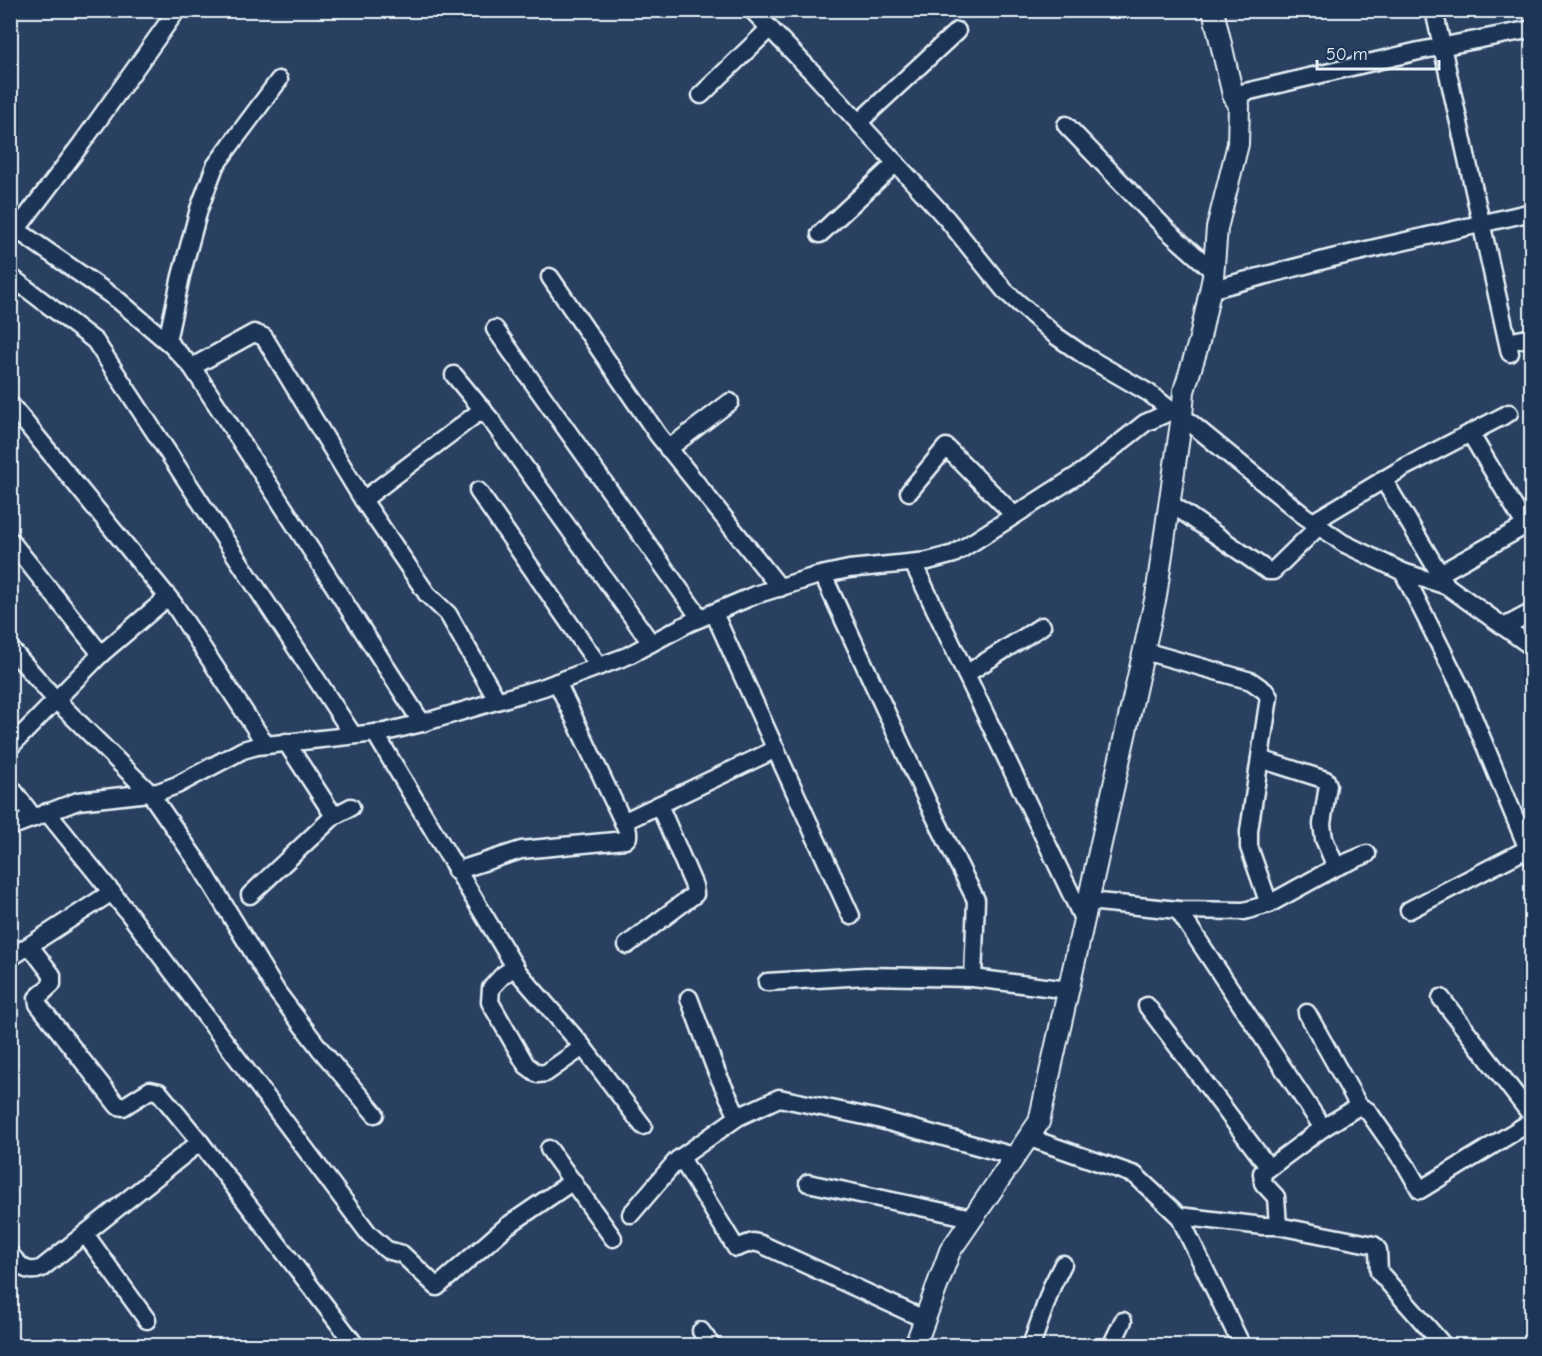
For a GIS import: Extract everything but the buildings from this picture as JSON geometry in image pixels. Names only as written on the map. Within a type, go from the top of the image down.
[{"type":"main road","points":[[915,1346],[950,1251],[1039,1122],[1069,990],[1156,596],[1170,503],[1179,411],[1199,342],[1213,271],[1217,228],[1238,144],[1239,105],[1233,95],[1213,10]]},
{"type":"street","points":[[177,10],[14,234],[118,300],[167,341],[192,367],[422,723]]},
{"type":"street","points":[[752,10],[859,122],[947,219],[1005,291],[1024,310],[1085,356],[1179,411],[1316,524],[1343,543],[1403,572],[1443,580],[1528,523],[1470,433]]},
{"type":"street","points":[[1434,10],[1440,47],[1483,224],[1509,347],[1532,337]]},
{"type":"street","points":[[701,95],[770,28]]},
{"type":"street","points":[[1233,95],[1532,28]]},
{"type":"street","points":[[859,122],[957,31]]},
{"type":"street","points":[[167,341],[199,209],[215,166],[279,80]]},
{"type":"street","points":[[1066,125],[1168,231],[1213,271]]},
{"type":"street","points":[[820,234],[896,163]]},
{"type":"street","points":[[1209,290],[1332,258],[1532,212]]},
{"type":"street","points":[[10,276],[95,341],[354,735]]},
{"type":"street","points":[[550,277],[668,449],[780,588]]},
{"type":"street","points":[[495,329],[707,615],[776,749],[851,916]]},
{"type":"street","points":[[192,367],[254,333],[264,336],[363,500],[427,594],[448,614],[497,700]]},
{"type":"street","points":[[454,375],[483,409],[651,643]]},
{"type":"street","points":[[668,449],[730,402]]},
{"type":"street","points":[[10,404],[168,597],[266,745]]},
{"type":"street","points":[[363,500],[483,409]]},
{"type":"street","points":[[10,827],[78,801],[158,792],[177,785],[243,750],[286,742],[375,733],[422,723],[557,682],[627,656],[707,615],[755,595],[824,575],[849,569],[928,561],[954,554],[1084,471],[1145,423],[1179,411]]},
{"type":"street","points":[[1170,503],[1268,571],[1273,571],[1316,524],[1383,479],[1509,413]]},
{"type":"street","points":[[909,492],[946,447],[1014,515]]},
{"type":"street","points":[[1383,479],[1443,580],[1532,647]]},
{"type":"street","points":[[478,492],[599,666]]},
{"type":"street","points":[[10,540],[101,654]]},
{"type":"street","points":[[913,563],[1084,921]]},
{"type":"street","points":[[1403,572],[1461,688],[1529,854],[1409,910]]},
{"type":"street","points":[[824,575],[929,805],[976,900],[973,978]]},
{"type":"street","points":[[10,747],[101,654],[168,597]]},
{"type":"street","points":[[1504,627],[1532,612]]},
{"type":"street","points":[[966,674],[1042,626]]},
{"type":"street","points":[[10,648],[57,700],[150,793],[201,867],[277,992],[320,1049],[375,1114]]},
{"type":"street","points":[[1144,651],[1251,681],[1265,691],[1269,697],[1249,831],[1249,847],[1269,904]]},
{"type":"street","points":[[456,871],[521,850],[625,840],[628,837],[628,832],[557,682]]},
{"type":"street","points":[[375,733],[515,967],[583,1047],[643,1126]]},
{"type":"street","points":[[286,742],[334,816]]},
{"type":"street","points":[[623,822],[776,749]]},
{"type":"street","points":[[1260,759],[1326,780],[1328,785],[1322,824],[1324,838],[1336,867]]},
{"type":"street","points":[[10,786],[112,892],[369,1234],[387,1250],[402,1254],[437,1287],[507,1226],[573,1181]]},
{"type":"street","points":[[627,945],[695,894],[694,886],[659,805]]},
{"type":"street","points":[[250,895],[334,816],[351,807]]},
{"type":"street","points":[[1088,901],[1178,910],[1244,911],[1269,904],[1336,867],[1367,854]]},
{"type":"street","points":[[10,958],[112,892]]},
{"type":"street","points":[[1178,910],[1323,1128]]},
{"type":"street","points":[[30,946],[52,975],[52,984],[37,998],[38,1004],[118,1106],[123,1107],[150,1090],[159,1092],[357,1346]]},
{"type":"street","points":[[515,967],[503,975],[491,988],[490,1002],[526,1065],[538,1074],[546,1073],[583,1047]]},
{"type":"street","points":[[767,982],[866,976],[973,978],[1069,990]]},
{"type":"street","points":[[689,998],[717,1073],[738,1118]]},
{"type":"street","points":[[1441,998],[1532,1116]]},
{"type":"street","points":[[1147,1006],[1269,1168]]},
{"type":"street","points":[[1307,1013],[1359,1106],[1368,1111],[1420,1190],[1532,1121]]},
{"type":"street","points":[[631,1214],[681,1158],[738,1118],[779,1098],[788,1098],[874,1118],[1014,1156]]},
{"type":"street","points":[[1278,1226],[1276,1197],[1263,1183],[1262,1173],[1323,1128],[1359,1106]]},
{"type":"street","points":[[1027,1137],[1135,1175],[1165,1201],[1179,1216],[1242,1346]]},
{"type":"street","points":[[10,1254],[22,1269],[35,1272],[42,1268],[200,1142]]},
{"type":"street","points":[[549,1149],[613,1238]]},
{"type":"street","points":[[681,1158],[736,1248],[753,1242],[761,1244],[924,1319]]},
{"type":"street","points":[[808,1183],[972,1218]]},
{"type":"street","points":[[1179,1216],[1278,1226],[1374,1245],[1378,1250],[1379,1272],[1444,1346]]},
{"type":"street","points":[[85,1234],[147,1320]]},
{"type":"street","points":[[1031,1346],[1052,1286],[1063,1264]]},
{"type":"street","points":[[1111,1346],[1123,1321]]},
{"type":"street","points":[[701,1331],[712,1346]]}]
